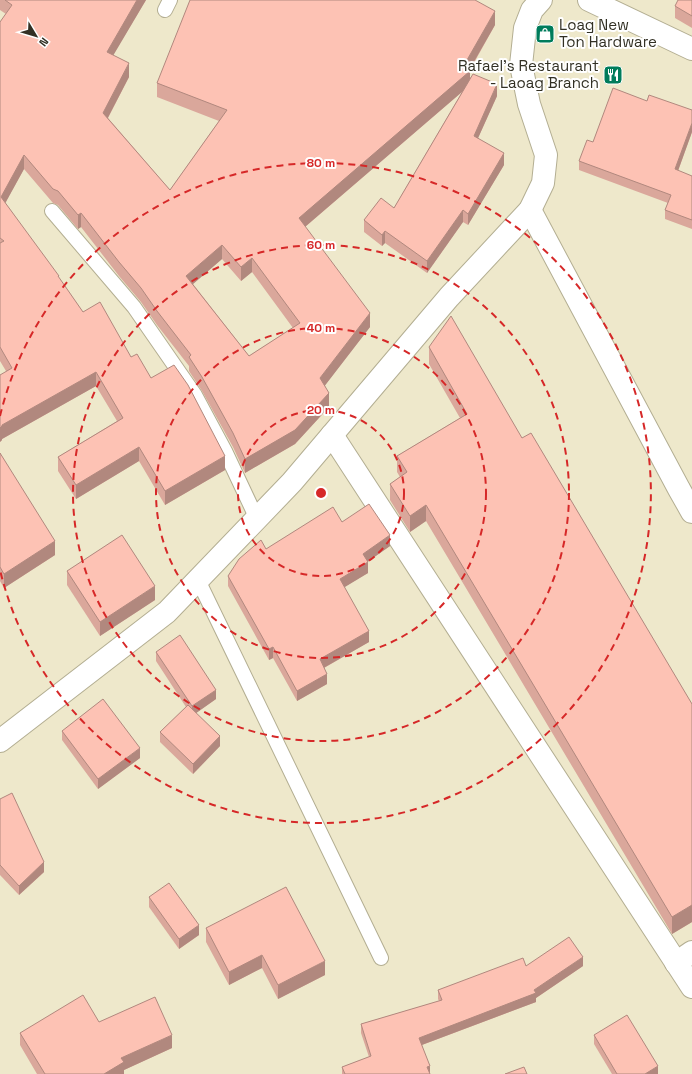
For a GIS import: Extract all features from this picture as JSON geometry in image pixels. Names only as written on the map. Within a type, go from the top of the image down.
[{"type":"main road","points":[[0,741],[167,612],[292,482],[449,297],[530,210],[543,183],[546,155],[529,104],[521,65],[525,28],[532,10],[540,0]]},
{"type":"main road","points":[[589,0],[692,49]]},
{"type":"main road","points":[[530,210],[692,512]]},
{"type":"main road","points":[[332,435],[684,957],[692,987]]},
{"type":"lane","points":[[52,211],[134,307],[195,395],[225,451],[256,519]]},
{"type":"lane","points":[[198,580],[381,958]]},
{"type":"building","points":[[5,0],[137,0],[107,52],[129,63],[103,113],[170,190],[227,110],[157,83],[190,0],[475,0],[495,11],[463,67],[470,71],[299,218],[370,313],[320,378],[329,393],[295,430],[245,459],[233,433],[202,377],[189,357],[191,355],[141,288],[81,213],[78,215],[24,155],[1,197],[59,276],[83,312],[100,302],[131,357],[137,354],[151,378],[174,365],[188,385],[225,456],[165,491],[139,447],[76,485],[58,457],[123,418],[96,372],[2,425],[0,428],[0,375],[12,368],[0,347],[0,243],[4,241],[0,238],[0,22],[12,5]],"holes":[[[222,245],[241,267],[252,258],[300,323],[249,356],[186,276]]]},
{"type":"building","points":[[678,0],[692,0],[692,16],[675,6]]},
{"type":"building","points":[[473,74],[497,84],[474,136],[504,153],[468,214],[463,210],[427,261],[385,231],[382,235],[364,220],[381,198],[394,208]]},
{"type":"building","points":[[613,88],[647,101],[649,95],[692,110],[692,123],[675,169],[692,176],[692,220],[665,210],[671,195],[579,161],[587,140],[593,142]]},
{"type":"building","points":[[451,316],[522,438],[531,433],[692,704],[692,905],[672,917],[426,505],[410,516],[390,484],[407,472],[397,456],[467,414],[429,347]]},
{"type":"building","points":[[0,453],[55,541],[4,574],[0,567]]},
{"type":"building","points":[[369,504],[390,535],[363,554],[368,562],[340,579],[369,631],[320,659],[327,674],[297,691],[273,647],[269,649],[228,576],[239,559],[261,540],[266,549],[333,507],[342,522]]},
{"type":"building","points":[[122,535],[155,586],[100,622],[67,571]]},
{"type":"building","points":[[180,635],[216,690],[192,706],[156,652]]},
{"type":"building","points":[[103,699],[140,748],[98,779],[62,731]]},
{"type":"building","points":[[188,705],[220,736],[193,764],[160,732]]},
{"type":"building","points":[[12,793],[44,862],[19,886],[0,865],[0,799]]},
{"type":"building","points":[[169,883],[199,925],[179,939],[149,897]]},
{"type":"building","points":[[286,887],[325,961],[278,985],[262,955],[229,972],[206,928]]},
{"type":"building","points":[[569,937],[583,957],[534,990],[536,993],[419,1038],[430,1066],[427,1067],[430,1074],[345,1074],[342,1067],[371,1056],[361,1024],[442,1000],[438,990],[523,958],[526,966]]},
{"type":"building","points":[[83,995],[99,1022],[155,997],[172,1035],[121,1058],[124,1062],[104,1074],[45,1074],[20,1033]]},
{"type":"building","points":[[627,1015],[658,1066],[645,1074],[617,1074],[594,1035]]},
{"type":"building","points":[[524,1067],[527,1074],[505,1074]]},
{"type":"place","name":"Loag New Ton Hardware","points":[[545,34]]},
{"type":"place","name":"Rafael's Restaurant - Laoag Branch","points":[[613,75]]}]
